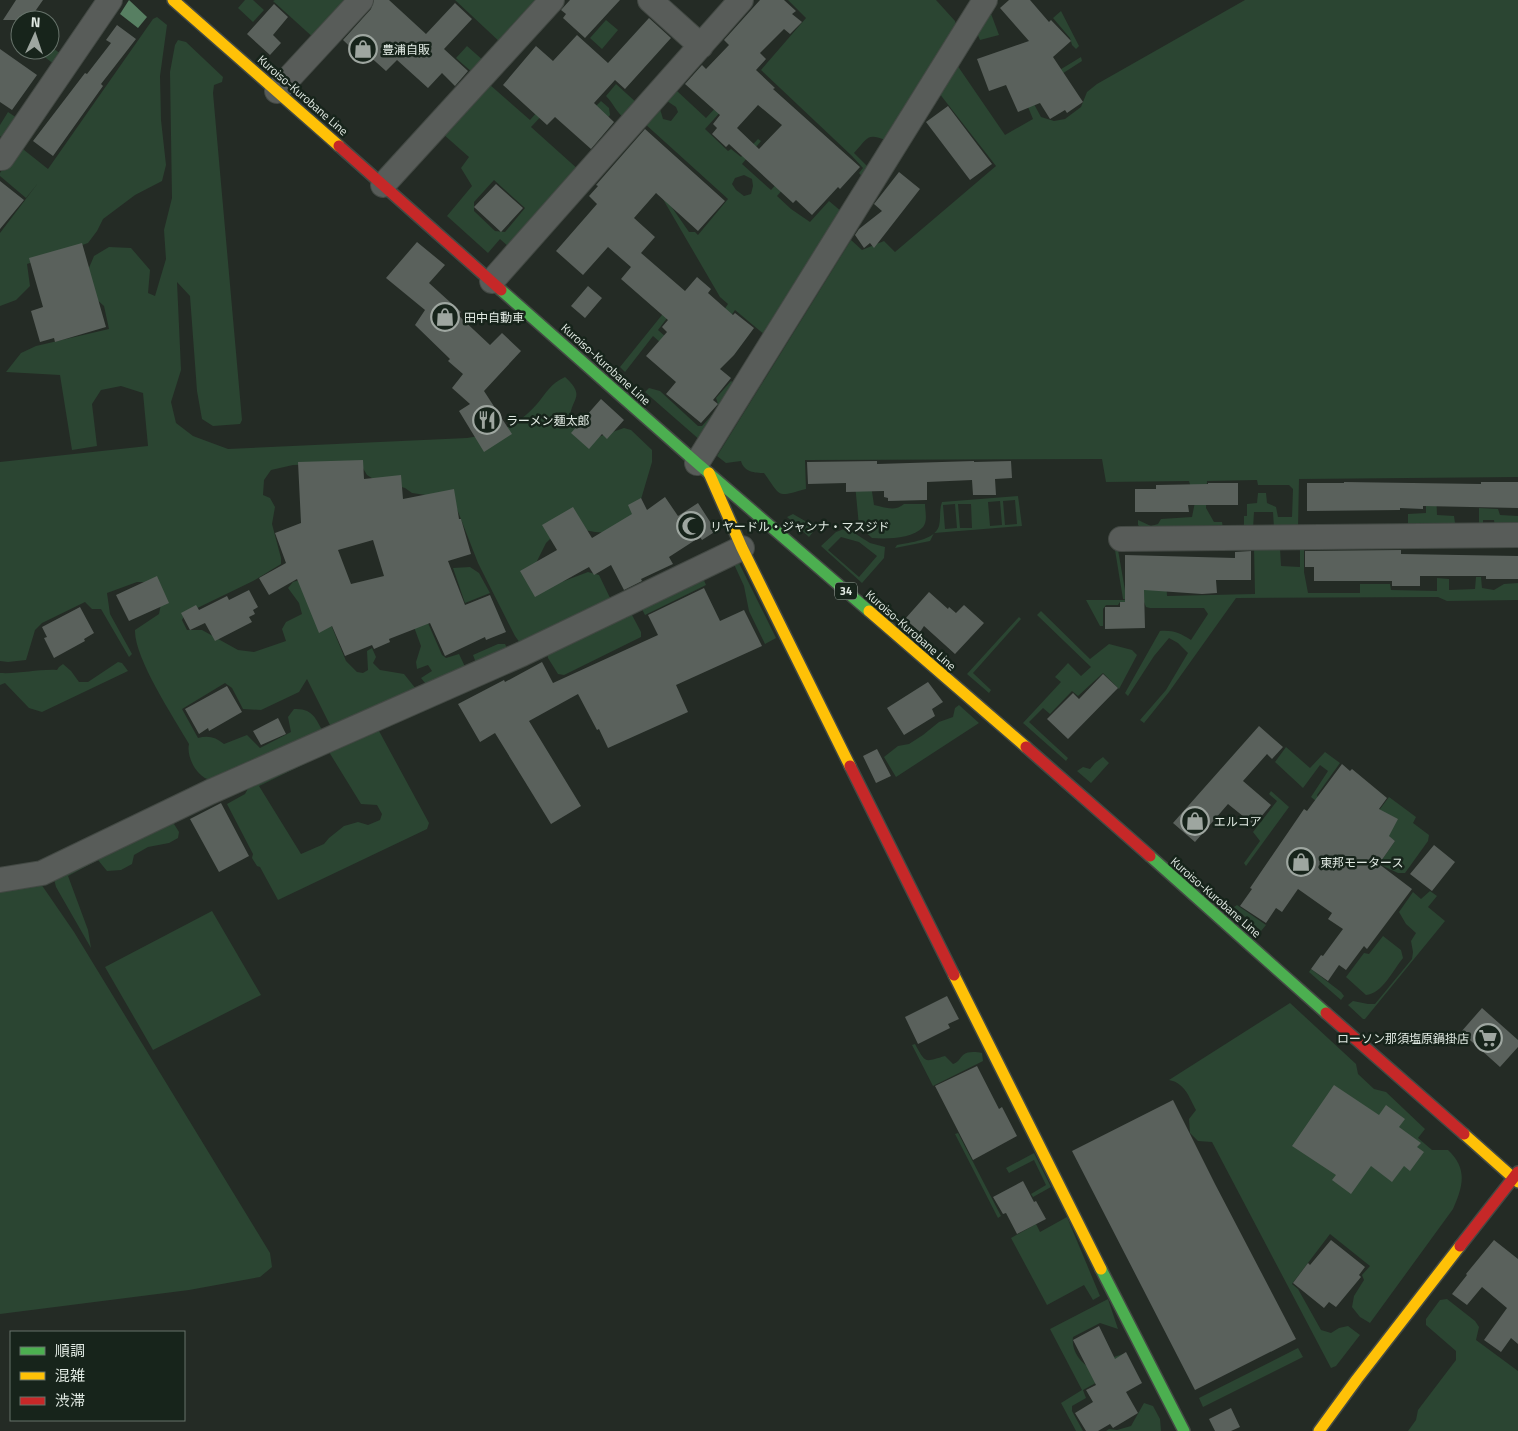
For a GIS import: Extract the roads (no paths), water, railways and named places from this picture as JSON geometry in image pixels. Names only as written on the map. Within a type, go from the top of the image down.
[{"type":"main road","name":"Kuroiso-Kurobane Line","points":[[186,4],[277,91],[703,468],[999,723],[1517,1178]]},
{"type":"main road","points":[[703,468],[1067,1202],[1184,1431]]},
{"type":"main road","points":[[1318,1431],[1517,1178]]},
{"type":"street","points":[[0,158],[2,158],[110,0]]},
{"type":"street","points":[[277,91],[361,0]]},
{"type":"street","points":[[384,185],[552,0]]},
{"type":"street","points":[[650,0],[701,46]]},
{"type":"street","points":[[492,281],[742,0]]},
{"type":"street","points":[[703,468],[985,0]]},
{"type":"street","points":[[1121,539],[1518,535]]},
{"type":"street","points":[[0,880],[42,873],[210,792],[522,654],[742,548]]},
{"type":"place","name":"豊浦自販","points":[[363,49]]},
{"type":"place","name":"田中自動車","points":[[445,317]]},
{"type":"place","name":"ラーメン麺太郎","points":[[487,420]]},
{"type":"place","name":"リヤードル・ジャンナ・マスジド","points":[[691,526]]},
{"type":"place","name":"エルコア","points":[[1195,821]]},
{"type":"place","name":"東邦モータース","points":[[1301,862]]},
{"type":"place","name":"ローソン那須塩原鍋掛店","points":[[1488,1038]]}]
